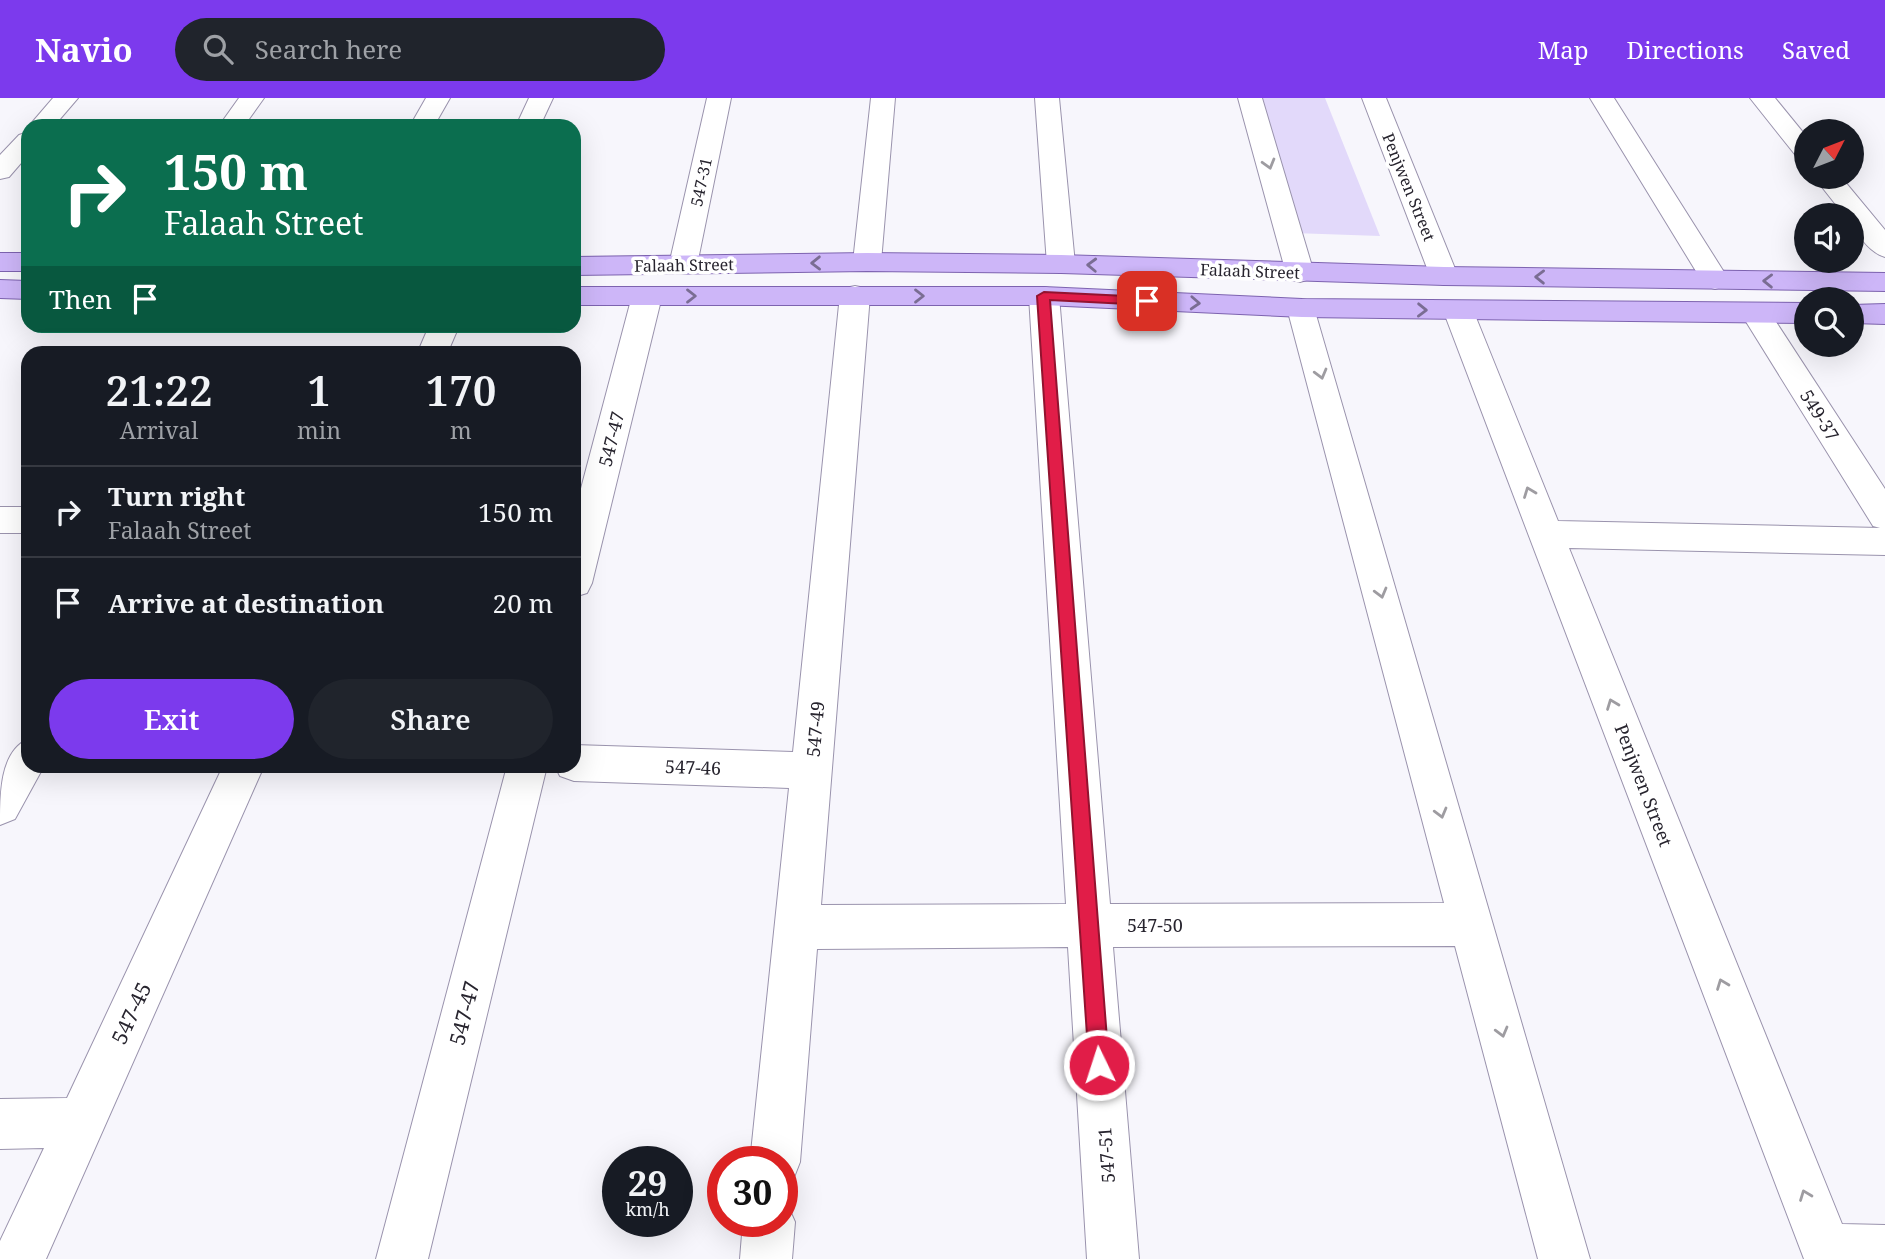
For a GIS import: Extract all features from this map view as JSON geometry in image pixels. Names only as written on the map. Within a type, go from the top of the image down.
[{"type":"main road","points":[[0,262],[21,262]]},
{"type":"main road","name":"Falaah Street","points":[[581,266],[683,265],[861,279],[1052,280],[1301,291],[1451,293],[1794,313]]},
{"type":"main road","name":"Falaah Street","points":[[581,296],[647,296],[861,279]]},
{"type":"main road","name":"Falaah Street","points":[[1451,293],[1715,280],[1885,282]]},
{"type":"main road","points":[[0,289],[21,290]]},
{"type":"main road","points":[[1864,314],[1885,314]]},
{"type":"street","points":[[47,119],[66,98]]},
{"type":"street","points":[[236,119],[253,98]]},
{"type":"street","points":[[426,119],[438,98]]},
{"type":"street","points":[[531,119],[541,98]]},
{"type":"street","name":"547-31","points":[[683,265],[719,98]]},
{"type":"street","name":"547-49","points":[[776,1146],[811,771],[861,279],[883,98]]},
{"type":"street","name":"547-51","points":[[1047,98],[1052,280],[1089,926],[1113,1259]]},
{"type":"street","points":[[1250,98],[1564,1259]]},
{"type":"street","name":"Penjwen Street","points":[[1374,98],[1829,1255]]},
{"type":"street","points":[[1602,98],[1715,280]]},
{"type":"street","points":[[1762,98],[1794,137]]},
{"type":"street","points":[[0,171],[21,148]]},
{"type":"street","points":[[1837,189],[1885,248]]},
{"type":"street","name":"547-47","points":[[581,555],[647,296]]},
{"type":"street","name":"549-37","points":[[1755,312],[1885,517]]},
{"type":"street","points":[[0,520],[21,520]]},
{"type":"street","points":[[1545,534],[1885,542]]},
{"type":"street","name":"547-46","points":[[581,763],[811,771]]},
{"type":"street","points":[[0,806],[21,769]]},
{"type":"street","name":"547-45","points":[[19,1259],[241,773]]},
{"type":"street","name":"547-47","points":[[402,1259],[525,773]]},
{"type":"street","name":"547-50","points":[[797,927],[1472,924]]},
{"type":"street","points":[[0,1124],[81,1123]]},
{"type":"street","points":[[766,1259],[768,1237]]},
{"type":"street","points":[[1829,1255],[1885,1251]]},
{"type":"shaded area","points":[[1257,98],[1325,98],[1380,236],[1293,233]]},
{"type":"route","points":[[1099,1065],[1044,296],[1147,301]]}]
